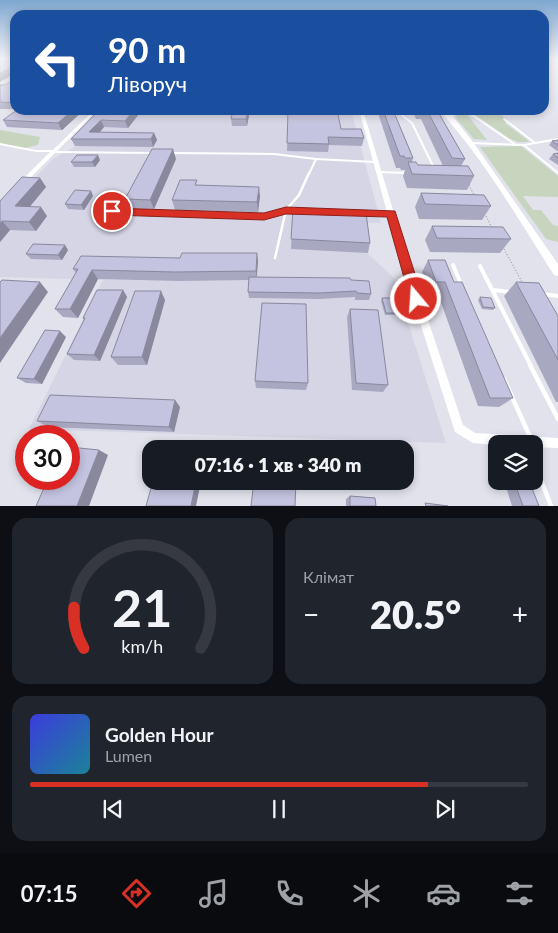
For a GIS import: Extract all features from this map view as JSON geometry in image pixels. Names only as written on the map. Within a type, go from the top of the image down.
[{"type":"main road","points":[[454,115],[471,144],[558,272]]},
{"type":"street","points":[[20,186],[91,115]]},
{"type":"street","points":[[362,115],[405,263],[458,428],[473,438],[488,439]]},
{"type":"street","points":[[471,144],[524,145],[558,139]]},
{"type":"street","points":[[0,144],[36,151],[53,152]]},
{"type":"street","points":[[543,442],[558,443]]},
{"type":"lane","points":[[402,115],[412,123],[436,174]]},
{"type":"lane","points":[[472,115],[516,144]]},
{"type":"lane","points":[[504,119],[535,143]]},
{"type":"lane","points":[[524,145],[558,173]]},
{"type":"lane","points":[[53,152],[159,153]]},
{"type":"lane","points":[[168,153],[274,154],[316,159],[376,162]]},
{"type":"lane","points":[[275,258],[286,210],[299,195],[316,159]]},
{"type":"lane","points":[[379,172],[408,173]]},
{"type":"lane","points":[[114,191],[112,211],[264,216],[286,210],[304,211]]},
{"type":"lane","points":[[360,213],[391,214]]},
{"type":"lane","points":[[453,265],[465,291]]},
{"type":"lane","points":[[480,266],[558,419]]},
{"type":"lane","points":[[492,290],[519,292]]},
{"type":"lane","points":[[535,294],[558,296]]},
{"type":"lane","points":[[542,294],[547,302]]},
{"type":"lane","points":[[501,371],[525,435]]},
{"type":"lane","points":[[543,485],[551,506]]},
{"type":"path","points":[[468,184],[477,199]]},
{"type":"path","points":[[485,215],[494,231]]},
{"type":"path","points":[[502,246],[523,284]]},
{"type":"shaded area","points":[[113,115],[352,115],[381,223],[363,223],[367,253],[394,278],[446,443],[414,442],[414,440],[357,440],[80,431],[80,425],[31,425],[103,280],[0,277],[0,214],[53,159],[74,147],[80,140]]},
{"type":"green space","points":[[457,115],[468,115],[487,140],[474,139],[456,118]]},
{"type":"green space","points":[[475,115],[501,115],[507,120],[505,123],[530,142],[518,142],[510,139]]},
{"type":"green space","points":[[0,130],[40,137],[38,145],[25,148],[0,144]]},
{"type":"green space","points":[[521,146],[558,176],[558,197],[523,196],[533,210],[541,210],[553,225],[558,226],[558,242],[546,239],[480,147]]},
{"type":"building","points":[[10,83],[10,103],[0,102],[0,85]]},
{"type":"building","points":[[10,115],[67,115],[58,123],[3,120]]},
{"type":"building","points":[[94,115],[130,115],[125,121],[101,120],[89,132],[154,133],[151,139],[71,139]]},
{"type":"building","points":[[232,115],[247,115],[246,119],[231,119]]},
{"type":"building","points":[[288,115],[338,115],[341,129],[361,129],[364,138],[328,137],[329,144],[287,143]]},
{"type":"building","points":[[385,115],[395,115],[413,158],[400,156]]},
{"type":"building","points":[[430,115],[440,115],[465,159],[452,158]]},
{"type":"building","points":[[152,149],[173,149],[150,200],[125,199]]},
{"type":"building","points":[[77,155],[98,155],[92,162],[71,162]]},
{"type":"building","points":[[408,162],[416,162],[418,165],[468,166],[474,176],[412,174]]},
{"type":"building","points":[[22,177],[40,178],[15,206],[41,207],[29,222],[2,221],[0,224],[0,201]]},
{"type":"building","points":[[180,180],[197,180],[195,185],[259,187],[257,202],[172,200]]},
{"type":"building","points":[[75,190],[91,191],[81,205],[65,204]]},
{"type":"building","points":[[421,193],[484,195],[491,206],[425,204]]},
{"type":"building","points":[[293,209],[366,213],[370,243],[291,239]]},
{"type":"building","points":[[432,226],[503,227],[511,239],[437,238]]},
{"type":"building","points":[[33,244],[65,245],[58,255],[26,254]]},
{"type":"building","points":[[182,253],[257,253],[256,271],[92,270],[70,309],[55,309],[78,269],[73,269],[81,256],[180,258]]},
{"type":"building","points":[[428,260],[445,260],[454,282],[462,282],[513,398],[490,398],[445,282],[436,282]]},
{"type":"building","points":[[249,277],[350,278],[351,280],[369,281],[371,294],[357,293],[356,291],[320,293],[248,292]]},
{"type":"building","points":[[2,280],[40,282],[0,338],[0,282]]},
{"type":"building","points":[[516,282],[539,283],[558,316],[558,360]]},
{"type":"building","points":[[97,290],[123,290],[94,355],[67,354],[85,318],[83,318]]},
{"type":"building","points":[[135,291],[161,291],[142,357],[111,357]]},
{"type":"building","points":[[480,297],[491,298],[495,308],[483,307]]},
{"type":"building","points":[[382,298],[399,298],[404,313],[386,313]]},
{"type":"building","points":[[262,303],[306,304],[308,383],[255,381]]},
{"type":"building","points":[[350,309],[378,310],[388,385],[356,383]]},
{"type":"building","points":[[45,330],[60,331],[34,379],[17,378]]},
{"type":"building","points":[[50,395],[175,400],[169,427],[37,421]]},
{"type":"building","points":[[80,448],[99,450],[77,506],[36,506],[43,490],[80,490]]},
{"type":"building","points":[[150,490],[194,490],[191,506],[146,506]]},
{"type":"building","points":[[253,490],[296,490],[295,506],[251,506]]},
{"type":"building","points":[[517,490],[533,490],[539,506],[523,506]]},
{"type":"building","points":[[350,496],[375,498],[376,506],[350,506]]},
{"type":"building","points":[[425,503],[448,506],[426,506]]},
{"type":"route","points":[[112,211],[264,216],[286,210],[391,214],[416,299]]}]
